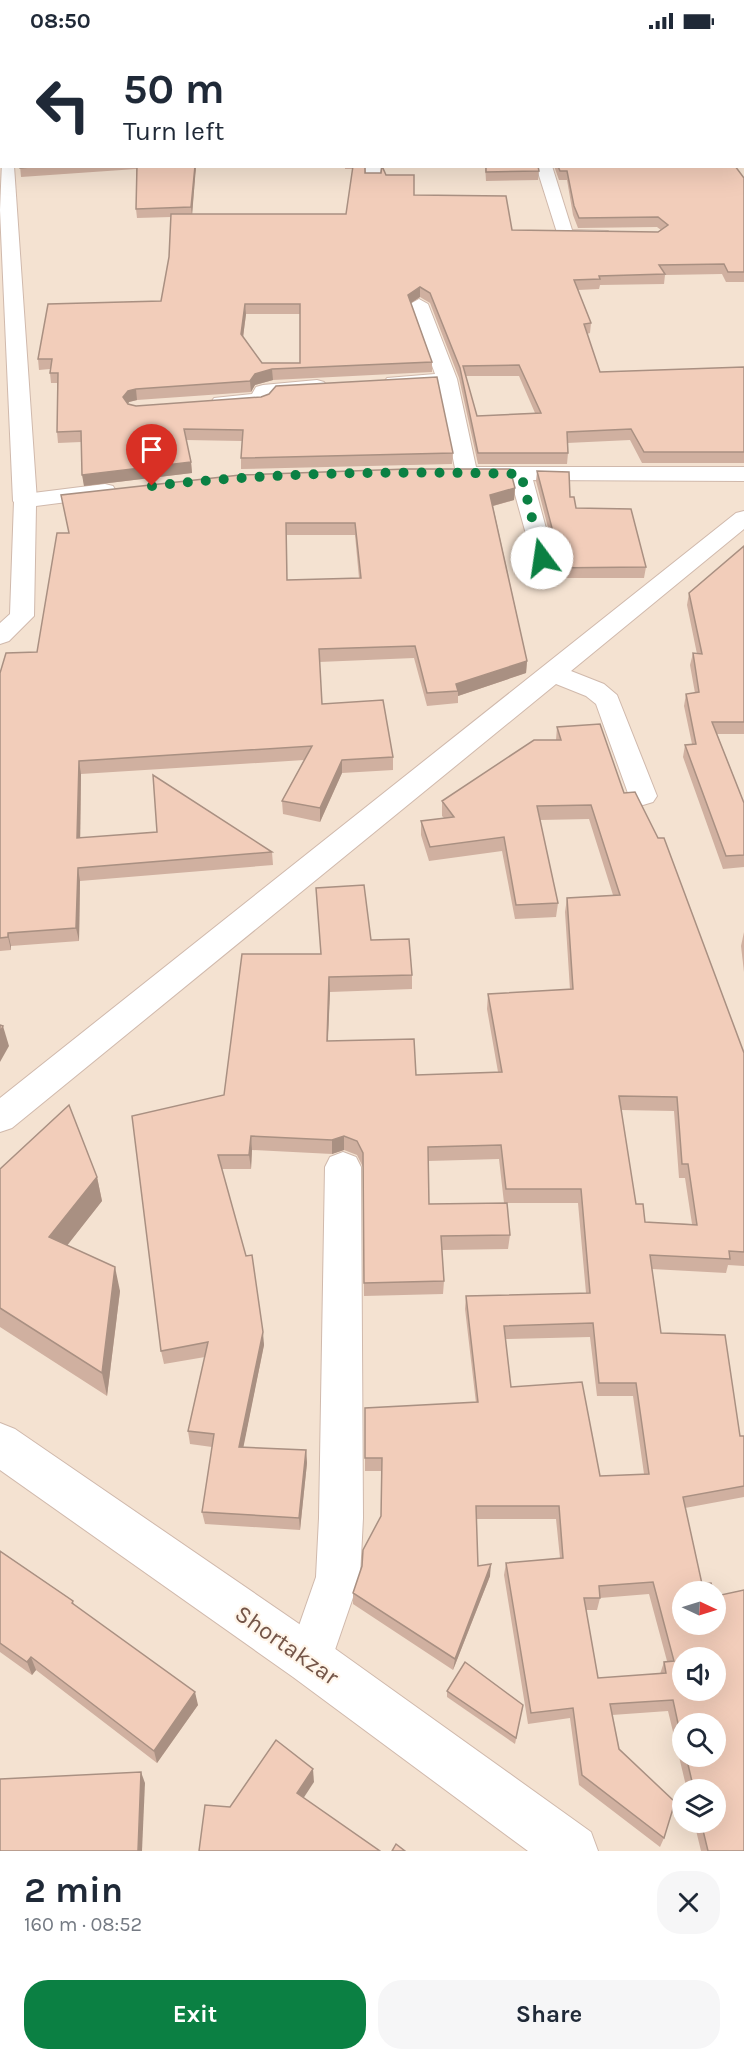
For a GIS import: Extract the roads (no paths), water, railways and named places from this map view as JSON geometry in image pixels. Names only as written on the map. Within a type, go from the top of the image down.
[{"type":"street","points":[[0,636],[22,616],[25,501],[6,168]]},
{"type":"street","points":[[544,168],[565,235],[622,235]]},
{"type":"street","points":[[419,304],[447,379],[457,472],[744,474]]},
{"type":"street","points":[[379,383],[447,379]]},
{"type":"street","points":[[205,403],[261,399],[263,391],[273,388],[334,386]]},
{"type":"street","points":[[521,474],[542,558]]},
{"type":"street","points":[[0,504],[126,489]]},
{"type":"street","points":[[0,1118],[744,518]]},
{"type":"street","points":[[552,672],[595,690],[609,701],[643,796]]},
{"type":"street","points":[[310,1660],[338,1577],[341,1506],[343,1167]]},
{"type":"street","name":"Shortakzar","points":[[0,1444],[310,1660],[572,1851]]}]
